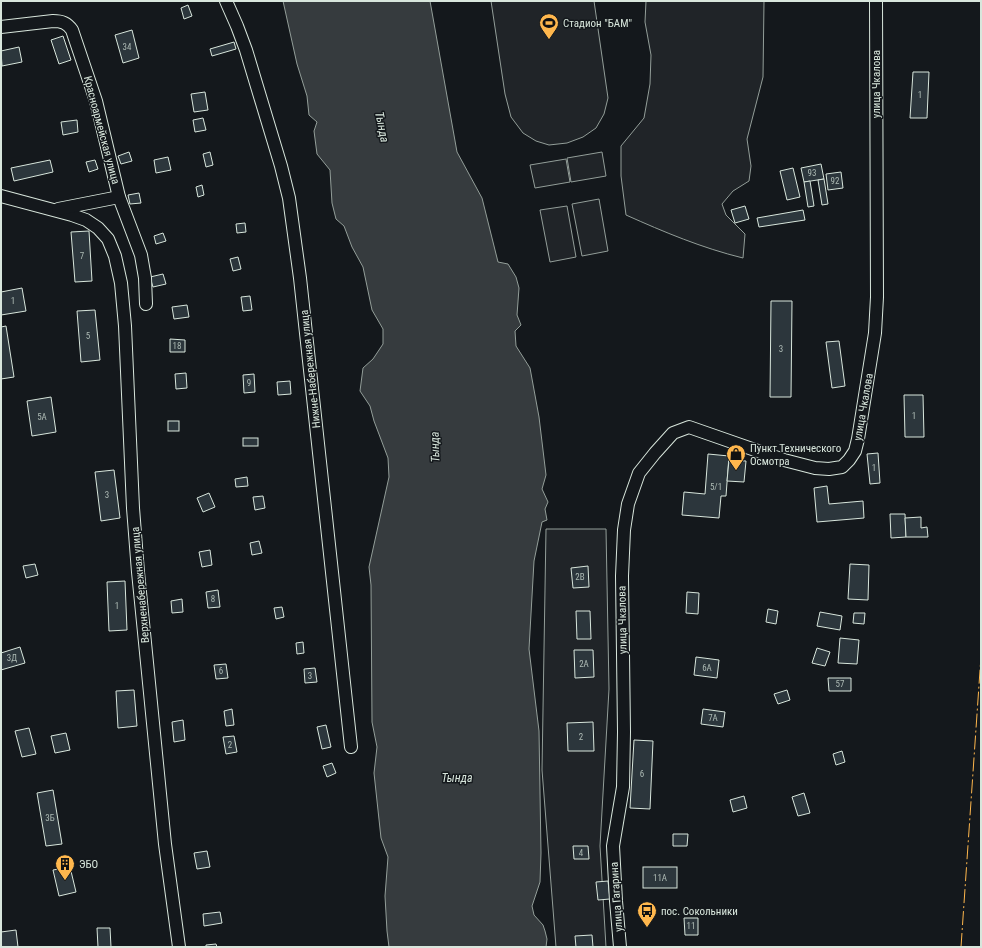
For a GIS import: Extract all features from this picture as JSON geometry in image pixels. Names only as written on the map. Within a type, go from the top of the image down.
[{"type":"street","name":"Нижне-Набережная улица","points":[[226,1],[237,26],[253,72],[289,198],[300,278],[351,747]]},
{"type":"street","name":"улица Чкалова","points":[[613,846],[623,787],[624,732],[621,605],[624,530],[628,504],[639,473],[654,453],[673,433],[689,428],[784,460],[816,468],[829,469],[842,467],[855,451],[875,332],[877,297],[876,1]]},
{"type":"street","name":"Красноармейская улица","points":[[1,27],[61,21],[68,24],[72,30],[96,101],[119,197],[141,256],[145,278],[146,304]]},
{"type":"street","points":[[1,196],[53,210],[119,197]]},
{"type":"street","name":"Верхненабережная улица","points":[[53,210],[79,218],[98,228],[108,239],[115,256],[121,283],[125,326],[133,508],[138,572],[164,829],[179,947]]},
{"type":"street","name":"улица Гагарина","points":[[613,846],[620,947]]},
{"type":"shaded area","name":"Стадион \"БАМ\"","points":[[491,1],[594,1],[608,98],[604,114],[596,128],[583,137],[567,143],[549,145],[536,141],[523,133],[511,117],[505,94]]},
{"type":"shaded area","points":[[646,1],[764,1],[763,77],[747,139],[751,166],[749,181],[733,191],[722,204],[726,215],[745,234],[743,258],[683,239],[626,215],[621,176],[621,146],[644,118],[650,84],[651,55],[645,22]]},
{"type":"shaded area","points":[[602,152],[606,176],[571,182],[567,158]]},
{"type":"shaded area","points":[[566,159],[570,182],[535,188],[530,165]]},
{"type":"shaded area","points":[[599,199],[608,251],[582,256],[572,204]]},
{"type":"shaded area","points":[[567,206],[576,257],[550,262],[540,210]]},
{"type":"shaded area","points":[[546,529],[606,529],[609,689],[600,846],[606,947],[556,947],[542,770]]},
{"type":"water","name":"Тында","points":[[283,1],[430,1],[457,152],[482,198],[498,262],[508,264],[516,277],[519,288],[517,315],[521,325],[515,331],[516,346],[530,368],[539,417],[546,475],[542,489],[548,502],[545,509],[547,520],[542,522],[534,561],[529,649],[539,731],[541,853],[540,882],[532,906],[534,915],[543,925],[547,939],[546,947],[389,947],[385,896],[388,857],[381,838],[374,773],[377,747],[372,722],[371,585],[369,567],[389,477],[388,458],[370,406],[360,391],[363,368],[373,359],[383,344],[383,329],[372,310],[363,267],[352,247],[344,226],[336,219],[332,203],[330,170],[317,154],[314,131],[317,122],[309,115],[307,96],[297,64]]},
{"type":"building","points":[[188,5],[192,16],[184,19],[181,8]]},
{"type":"building","points":[[132,30],[139,58],[123,63],[115,35]]},
{"type":"building","points":[[63,36],[71,60],[59,64],[51,40]]},
{"type":"building","points":[[234,42],[236,49],[212,56],[210,49]]},
{"type":"building","points":[[19,47],[22,62],[2,66],[1,51]]},
{"type":"building","points":[[913,72],[929,72],[927,118],[910,118]]},
{"type":"building","points":[[205,92],[208,110],[194,112],[191,94]]},
{"type":"building","points":[[203,118],[206,130],[195,132],[193,120]]},
{"type":"building","points":[[77,120],[78,132],[63,135],[61,122]]},
{"type":"building","points":[[129,152],[132,161],[121,164],[118,156]]},
{"type":"building","points":[[210,152],[213,165],[206,167],[203,154]]},
{"type":"building","points":[[168,157],[171,170],[156,173],[154,160]]},
{"type":"building","points":[[50,160],[53,172],[14,181],[11,168]]},
{"type":"building","points":[[95,160],[98,169],[89,172],[86,162]]},
{"type":"building","points":[[821,164],[824,179],[804,182],[801,168]]},
{"type":"building","points":[[793,168],[800,197],[787,200],[780,171]]},
{"type":"building","points":[[841,172],[843,188],[828,190],[826,174]]},
{"type":"building","points":[[824,179],[828,204],[822,205],[818,180]]},
{"type":"building","points":[[810,181],[814,206],[808,207],[804,182]]},
{"type":"building","points":[[202,185],[204,195],[198,197],[196,187]]},
{"type":"building","points":[[139,193],[141,203],[130,204],[128,195]]},
{"type":"building","points":[[745,206],[749,219],[735,223],[731,210]]},
{"type":"building","points":[[803,210],[805,220],[759,227],[757,218]]},
{"type":"building","points":[[245,223],[246,232],[237,233],[236,224]]},
{"type":"building","points":[[89,231],[92,281],[75,282],[71,232]]},
{"type":"building","points":[[163,233],[166,241],[156,244],[154,236]]},
{"type":"building","points":[[238,257],[241,269],[233,271],[230,259]]},
{"type":"building","points":[[163,274],[166,284],[153,287],[150,277]]},
{"type":"building","points":[[22,288],[26,311],[1,315],[1,292]]},
{"type":"building","points":[[250,296],[252,310],[243,311],[241,297]]},
{"type":"building","points":[[771,301],[792,301],[791,397],[770,397]]},
{"type":"building","points":[[187,305],[189,317],[174,319],[172,307]]},
{"type":"building","points":[[95,310],[100,360],[81,362],[77,311]]},
{"type":"building","points":[[6,326],[14,377],[1,379],[1,327]]},
{"type":"building","points":[[170,339],[185,340],[185,352],[170,352]]},
{"type":"building","points":[[839,341],[845,386],[832,388],[826,342]]},
{"type":"building","points":[[186,373],[187,388],[176,389],[175,374]]},
{"type":"building","points":[[254,374],[255,392],[244,393],[243,375]]},
{"type":"building","points":[[290,381],[291,394],[278,395],[277,382]]},
{"type":"building","points":[[904,395],[923,395],[924,437],[905,437]]},
{"type":"building","points":[[51,397],[56,432],[32,436],[27,401]]},
{"type":"building","points":[[168,421],[179,421],[179,431],[168,431]]},
{"type":"building","points":[[243,438],[258,438],[258,446],[243,446]]},
{"type":"building","points":[[878,453],[880,483],[870,484],[867,454]]},
{"type":"building","points":[[708,454],[729,456],[726,496],[721,496],[719,518],[682,515],[684,492],[705,494]]},
{"type":"building","name":"Пункт Технического Осмотра","points":[[729,460],[746,461],[744,482],[727,481]]},
{"type":"building","points":[[114,470],[120,518],[101,521],[95,472]]},
{"type":"building","points":[[247,477],[248,486],[236,487],[235,479]]},
{"type":"building","points":[[827,486],[829,504],[863,501],[864,518],[817,522],[814,488]]},
{"type":"building","points":[[209,493],[215,507],[203,512],[197,498]]},
{"type":"building","points":[[263,496],[265,508],[255,510],[253,497]]},
{"type":"building","points":[[890,514],[905,514],[906,537],[891,538]]},
{"type":"building","points":[[921,517],[921,528],[927,527],[928,537],[906,537],[905,518]]},
{"type":"building","points":[[259,541],[262,553],[252,555],[250,543]]},
{"type":"building","points":[[210,550],[212,565],[202,567],[199,552]]},
{"type":"building","points":[[35,564],[38,575],[26,578],[23,566]]},
{"type":"building","points":[[850,564],[869,565],[868,600],[848,599]]},
{"type":"building","points":[[588,566],[589,587],[573,588],[571,568]]},
{"type":"building","points":[[125,581],[127,630],[109,631],[107,582]]},
{"type":"building","points":[[218,590],[220,607],[208,608],[206,592]]},
{"type":"building","points":[[687,592],[699,593],[698,614],[686,613]]},
{"type":"building","points":[[182,599],[183,612],[172,613],[171,601]]},
{"type":"building","points":[[282,607],[284,617],[276,619],[274,608]]},
{"type":"building","points":[[768,609],[778,611],[776,624],[766,622]]},
{"type":"building","points":[[576,611],[590,611],[591,639],[577,639]]},
{"type":"building","points":[[820,612],[842,616],[840,630],[817,626]]},
{"type":"building","points":[[854,613],[865,613],[864,624],[853,623]]},
{"type":"building","points":[[840,638],[859,640],[857,664],[838,663]]},
{"type":"building","points":[[303,642],[304,653],[297,654],[296,643]]},
{"type":"building","points":[[20,647],[25,663],[1,670],[1,653]]},
{"type":"building","points":[[817,648],[830,652],[825,666],[812,663]]},
{"type":"building","points":[[574,650],[593,650],[594,677],[575,678]]},
{"type":"building","points":[[696,657],[719,660],[717,678],[694,675]]},
{"type":"building","points":[[226,664],[228,678],[216,679],[214,665]]},
{"type":"building","points":[[315,668],[317,682],[305,683],[304,669]]},
{"type":"building","points":[[828,678],[851,678],[851,691],[829,691]]},
{"type":"building","points":[[134,690],[137,726],[118,728],[116,691]]},
{"type":"building","points":[[787,690],[790,700],[778,704],[774,694]]},
{"type":"building","points":[[232,709],[234,725],[226,726],[224,711]]},
{"type":"building","points":[[703,709],[725,712],[723,727],[701,724]]},
{"type":"building","points":[[183,720],[185,740],[174,742],[172,722]]},
{"type":"building","points":[[593,722],[594,751],[568,751],[567,723]]},
{"type":"building","points":[[326,725],[331,747],[322,749],[317,727]]},
{"type":"building","points":[[29,728],[36,754],[22,757],[15,731]]},
{"type":"building","points":[[66,733],[70,750],[55,753],[51,736]]},
{"type":"building","points":[[234,736],[237,752],[226,754],[223,737]]},
{"type":"building","points":[[634,740],[653,741],[650,809],[630,808]]},
{"type":"building","points":[[842,751],[845,762],[836,765],[833,754]]},
{"type":"building","points":[[332,763],[336,773],[327,777],[323,766]]},
{"type":"building","points":[[53,790],[62,844],[46,846],[37,793]]},
{"type":"building","points":[[804,793],[810,813],[798,816],[792,797]]},
{"type":"building","points":[[744,796],[747,808],[733,812],[730,800]]},
{"type":"building","points":[[673,834],[688,834],[687,846],[673,846]]},
{"type":"building","points":[[573,846],[588,846],[589,859],[574,859]]},
{"type":"building","points":[[207,851],[210,867],[197,869],[194,853]]},
{"type":"building","name":"ЭБО","points":[[70,867],[76,892],[59,896],[53,870]]},
{"type":"building","points":[[643,867],[677,867],[677,888],[643,888]]},
{"type":"building","points":[[608,881],[610,899],[598,900],[596,882]]},
{"type":"building","points":[[220,912],[222,923],[204,926],[203,914]]},
{"type":"building","points":[[684,918],[698,918],[698,935],[685,935]]},
{"type":"building","points":[[97,928],[110,928],[111,947],[98,947]]},
{"type":"building","points":[[16,930],[18,947],[1,947],[1,932]]},
{"type":"building","points":[[592,935],[593,947],[576,947],[575,936]]},
{"type":"building","points":[[216,944],[217,947],[206,947],[206,945]]},
{"type":"power","points":[[961,947],[981,656]]},
{"type":"place","name":"Стадион \"БАМ\"","points":[[549,40]]},
{"type":"place","name":"Пункт Технического Осмотра","points":[[736,471]]},
{"type":"place","name":"ЭБО","points":[[65,881]]},
{"type":"place","name":"пос. Сокольники","points":[[647,928]]}]
